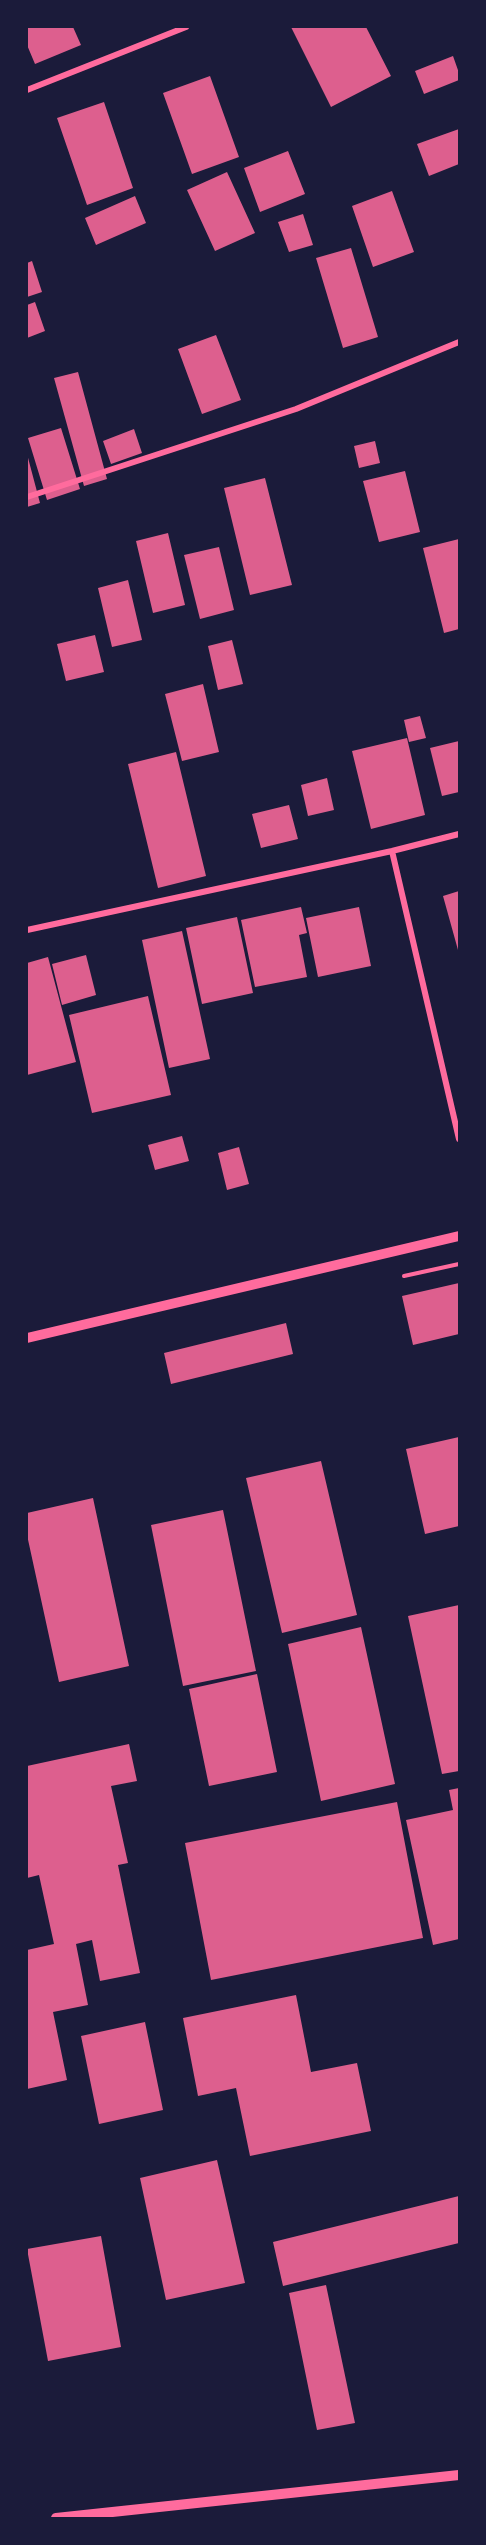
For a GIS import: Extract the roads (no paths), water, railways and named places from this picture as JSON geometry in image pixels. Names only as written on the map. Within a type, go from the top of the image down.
[{"type":"street","points":[[27,90],[186,27]]},
{"type":"street","points":[[27,497],[296,409],[459,342]]},
{"type":"street","points":[[27,930],[392,852],[459,834]]},
{"type":"street","points":[[392,852],[459,1139]]},
{"type":"street","points":[[27,1338],[459,1236]]},
{"type":"street","points":[[56,2518],[459,2475]]}]
